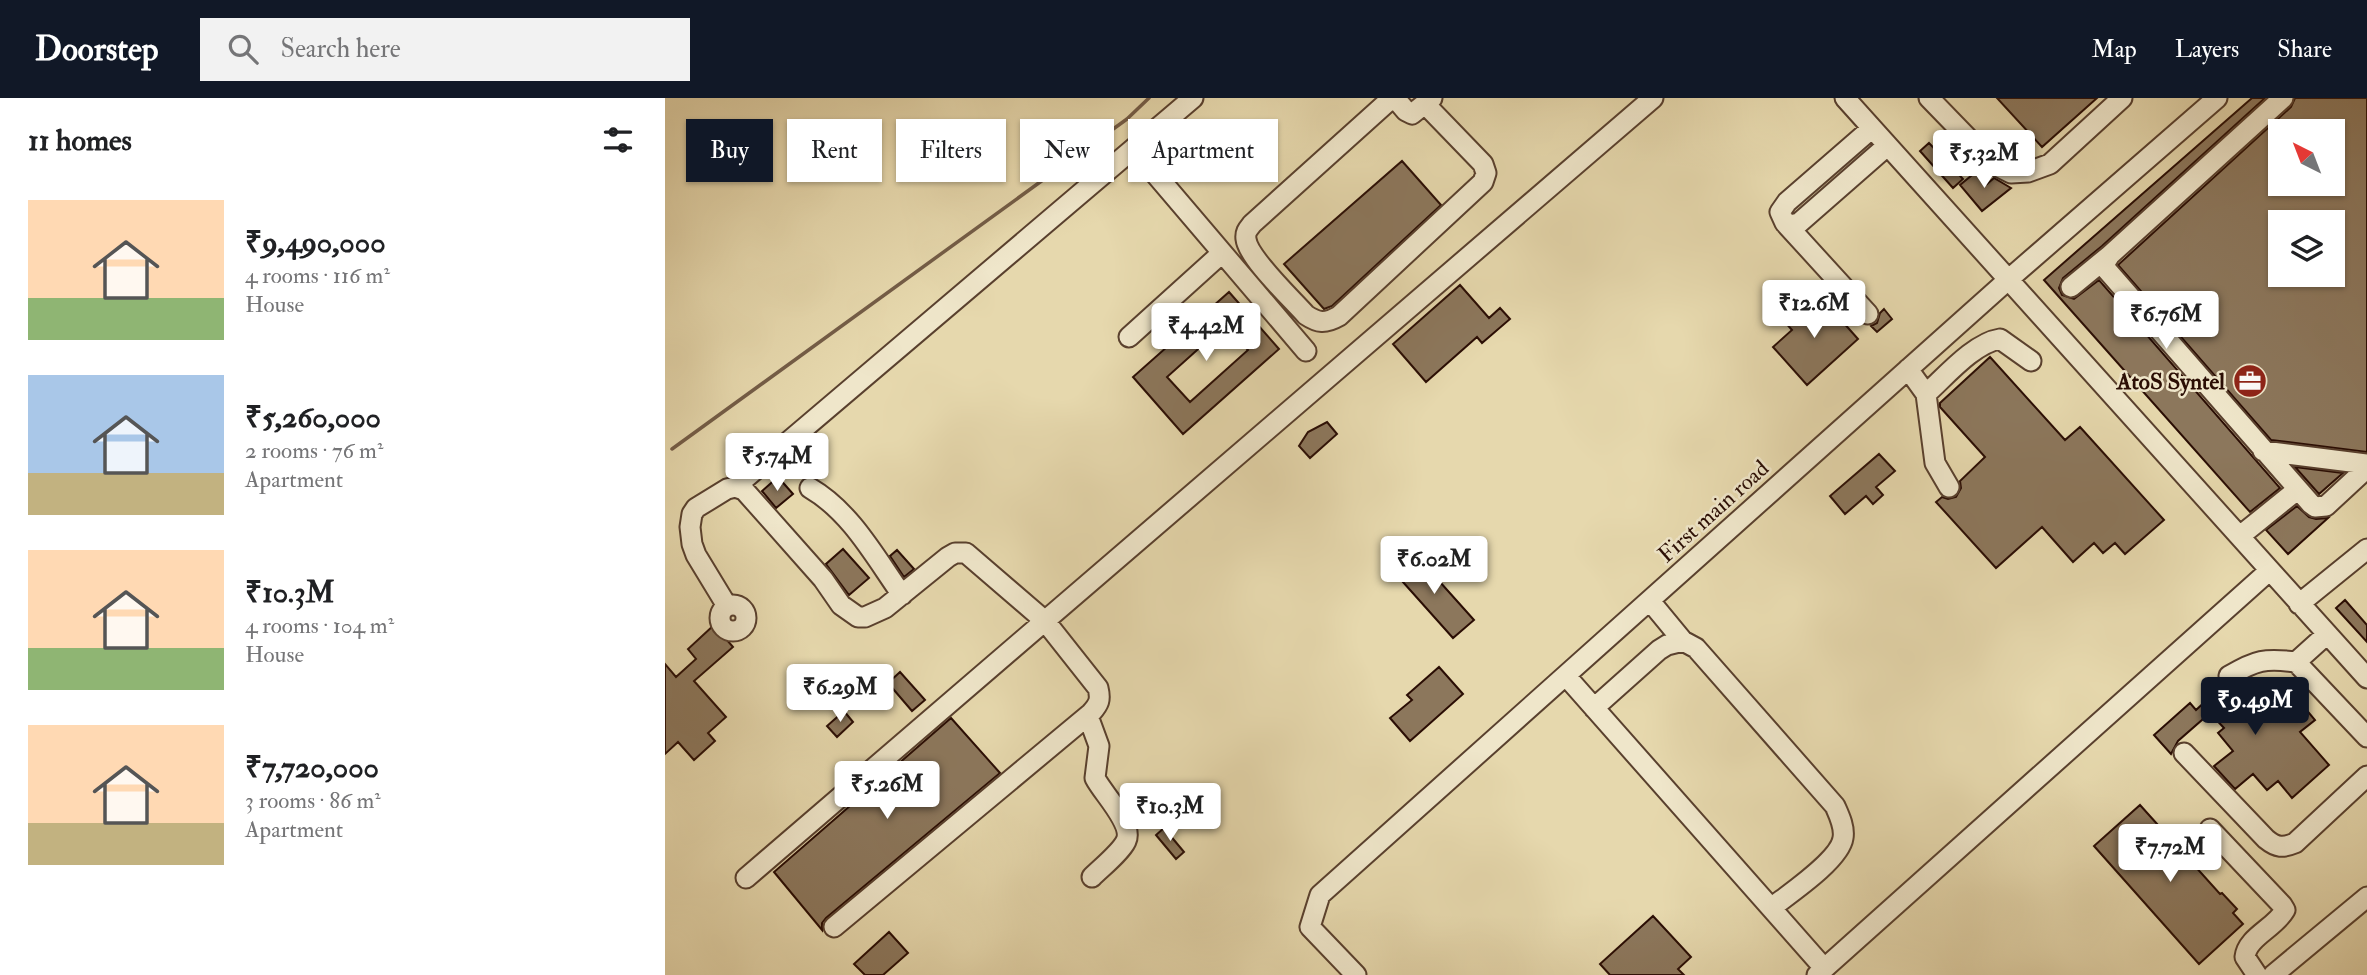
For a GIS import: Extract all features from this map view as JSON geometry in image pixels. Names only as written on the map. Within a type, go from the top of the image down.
[{"type":"street","points":[[1168,119],[1192,98]]},
{"type":"street","points":[[1393,98],[1409,113],[1415,113],[1428,101],[1483,164],[1486,173],[1483,182],[1339,316],[1328,323],[1316,322],[1306,315],[1252,255],[1246,232],[1393,98]]},
{"type":"street","points":[[745,878],[1653,98]]},
{"type":"street","points":[[1845,98],[2367,678]]},
{"type":"street","points":[[1929,98],[1993,164],[2011,173],[2028,172],[2050,164],[2122,98]]},
{"type":"street","name":"First main road","points":[[1356,975],[1310,927],[1320,895],[1908,369],[2000,270],[2217,98]]},
{"type":"street","points":[[2071,287],[2110,256],[2283,98]]},
{"type":"street","points":[[1868,314],[1785,223],[1780,212],[1787,201],[1871,129]]},
{"type":"street","points":[[1785,223],[1799,223],[1887,146]]},
{"type":"street","points":[[727,606],[692,544],[689,527],[692,514],[697,508],[726,489],[735,487],[1128,154]]},
{"type":"street","points":[[1162,182],[1306,351]]},
{"type":"street","points":[[1129,337],[1222,253]]},
{"type":"street","points":[[2110,256],[2105,263],[2112,279],[2311,504],[2326,506],[2367,466]]},
{"type":"street","points":[[1926,394],[1978,347],[1989,341],[2000,339],[2031,362]]},
{"type":"street","points":[[1908,369],[1926,394],[1935,463],[1949,486]]},
{"type":"street","points":[[2263,451],[2367,466]]},
{"type":"street","points":[[735,487],[744,490],[758,504],[851,614],[865,617],[885,608],[948,557],[955,553],[966,553],[1045,621],[1098,688],[1099,704],[1088,716],[834,927]]},
{"type":"street","points":[[810,488],[825,496],[847,518],[902,595]]},
{"type":"street","points":[[2240,536],[2297,490]]},
{"type":"street","points":[[2299,604],[2367,549]]},
{"type":"street","points":[[1566,676],[1771,908],[1821,972],[2269,571]]},
{"type":"street","points":[[1650,601],[1683,642],[1696,649],[1835,806],[1840,817],[1843,841],[1837,850],[1814,875],[1771,908]]},
{"type":"street","points":[[2296,662],[2326,635]]},
{"type":"street","points":[[1594,708],[1659,650],[1667,645],[1683,642]]},
{"type":"street","points":[[2229,676],[2252,662],[2270,659],[2296,662],[2367,737]]},
{"type":"street","points":[[1088,716],[1099,746],[1095,778],[1125,822],[1128,831],[1125,844],[1092,877]]},
{"type":"street","points":[[2185,753],[2266,839],[2274,846],[2284,848],[2295,843],[2367,776]]},
{"type":"street","points":[[2210,829],[2285,911],[2247,947],[2245,957],[2257,975]]},
{"type":"street","points":[[2273,975],[2367,897]]},
{"type":"building","points":[[1997,98],[2097,98],[2042,147]]},
{"type":"building","points":[[2252,98],[2265,98],[2063,278],[2059,288],[2062,295],[2074,299],[2099,280],[2280,488],[2250,512],[2044,280]]},
{"type":"building","points":[[2295,98],[2367,98],[2367,452],[2271,440],[2118,265],[2268,128],[2268,196],[2345,196],[2345,119],[2278,119],[2291,107]]},
{"type":"building","points":[[1929,143],[1963,179],[1953,188],[1920,151]]},
{"type":"building","points":[[1402,161],[1441,205],[1332,306],[1324,309],[1284,264]]},
{"type":"building","points":[[1977,171],[1987,184],[1994,178],[2011,188],[1982,211],[1960,185]]},
{"type":"building","points":[[1460,285],[1489,318],[1500,308],[1510,319],[1482,343],[1477,337],[1426,382],[1393,344]]},
{"type":"building","points":[[1229,292],[1279,349],[1183,434],[1133,377]],"holes":[[[1225,325],[1248,350],[1190,402],[1167,377]]]},
{"type":"building","points":[[1818,294],[1858,339],[1807,385],[1773,347],[1792,330],[1785,322]]},
{"type":"building","points":[[1884,309],[1892,319],[1877,332],[1871,326],[1877,323]]},
{"type":"building","points":[[1990,357],[2065,440],[2080,427],[2164,520],[2125,554],[2115,543],[2103,553],[2094,543],[2073,562],[2042,527],[1996,568],[1936,502],[1942,497],[1956,497],[1961,488],[1960,481],[1985,457],[1940,407],[1940,403]]},
{"type":"building","points":[[1327,422],[1337,434],[1310,458],[1299,446],[1308,432]]},
{"type":"building","points":[[1879,454],[1895,471],[1876,487],[1883,495],[1873,504],[1866,496],[1845,514],[1830,496]]},
{"type":"building","points":[[2295,467],[2343,473],[2319,494]]},
{"type":"building","points":[[778,477],[793,494],[776,508],[762,491]]},
{"type":"building","points":[[2297,506],[2309,517],[2328,518],[2288,554],[2266,530]]},
{"type":"building","points":[[843,549],[869,578],[849,595],[826,564]]},
{"type":"building","points":[[897,550],[914,569],[904,577],[890,556]]},
{"type":"building","points":[[1414,553],[1474,620],[1453,638],[1394,572]]},
{"type":"building","points":[[2345,600],[2367,625],[2367,642],[2336,608]]},
{"type":"building","points":[[714,625],[733,647],[694,681],[726,717],[708,733],[715,741],[694,760],[678,742],[665,754],[665,664],[676,677],[696,659],[688,649]]},
{"type":"building","points":[[1439,667],[1463,694],[1410,741],[1390,718],[1412,700],[1407,695]]},
{"type":"building","points":[[900,672],[925,700],[912,711],[888,683]]},
{"type":"building","points":[[2252,678],[2279,708],[2294,695],[2315,720],[2300,732],[2329,765],[2292,798],[2278,781],[2267,790],[2253,774],[2235,789],[2214,766],[2233,751],[2218,733],[2224,728],[2210,713],[2178,741],[2171,754],[2154,735],[2190,703],[2196,710],[2222,686],[2230,692]]},
{"type":"building","points":[[844,711],[853,722],[837,737],[827,726]]},
{"type":"building","points":[[951,718],[1000,773],[826,918],[822,923],[822,930],[774,872]]},
{"type":"building","points":[[2140,805],[2220,894],[2237,909],[2233,913],[2243,924],[2199,964],[2094,846]]},
{"type":"building","points":[[1164,828],[1184,852],[1176,859],[1156,835]]},
{"type":"building","points":[[1653,916],[1691,957],[1678,969],[1684,975],[1610,975],[1600,964]]},
{"type":"building","points":[[889,932],[908,953],[883,975],[865,975],[854,964]]},
{"type":"waterway","points":[[672,449],[1127,119],[1149,98]]},
{"type":"place","name":"AtoS Syntel","points":[[2250,381]]}]
